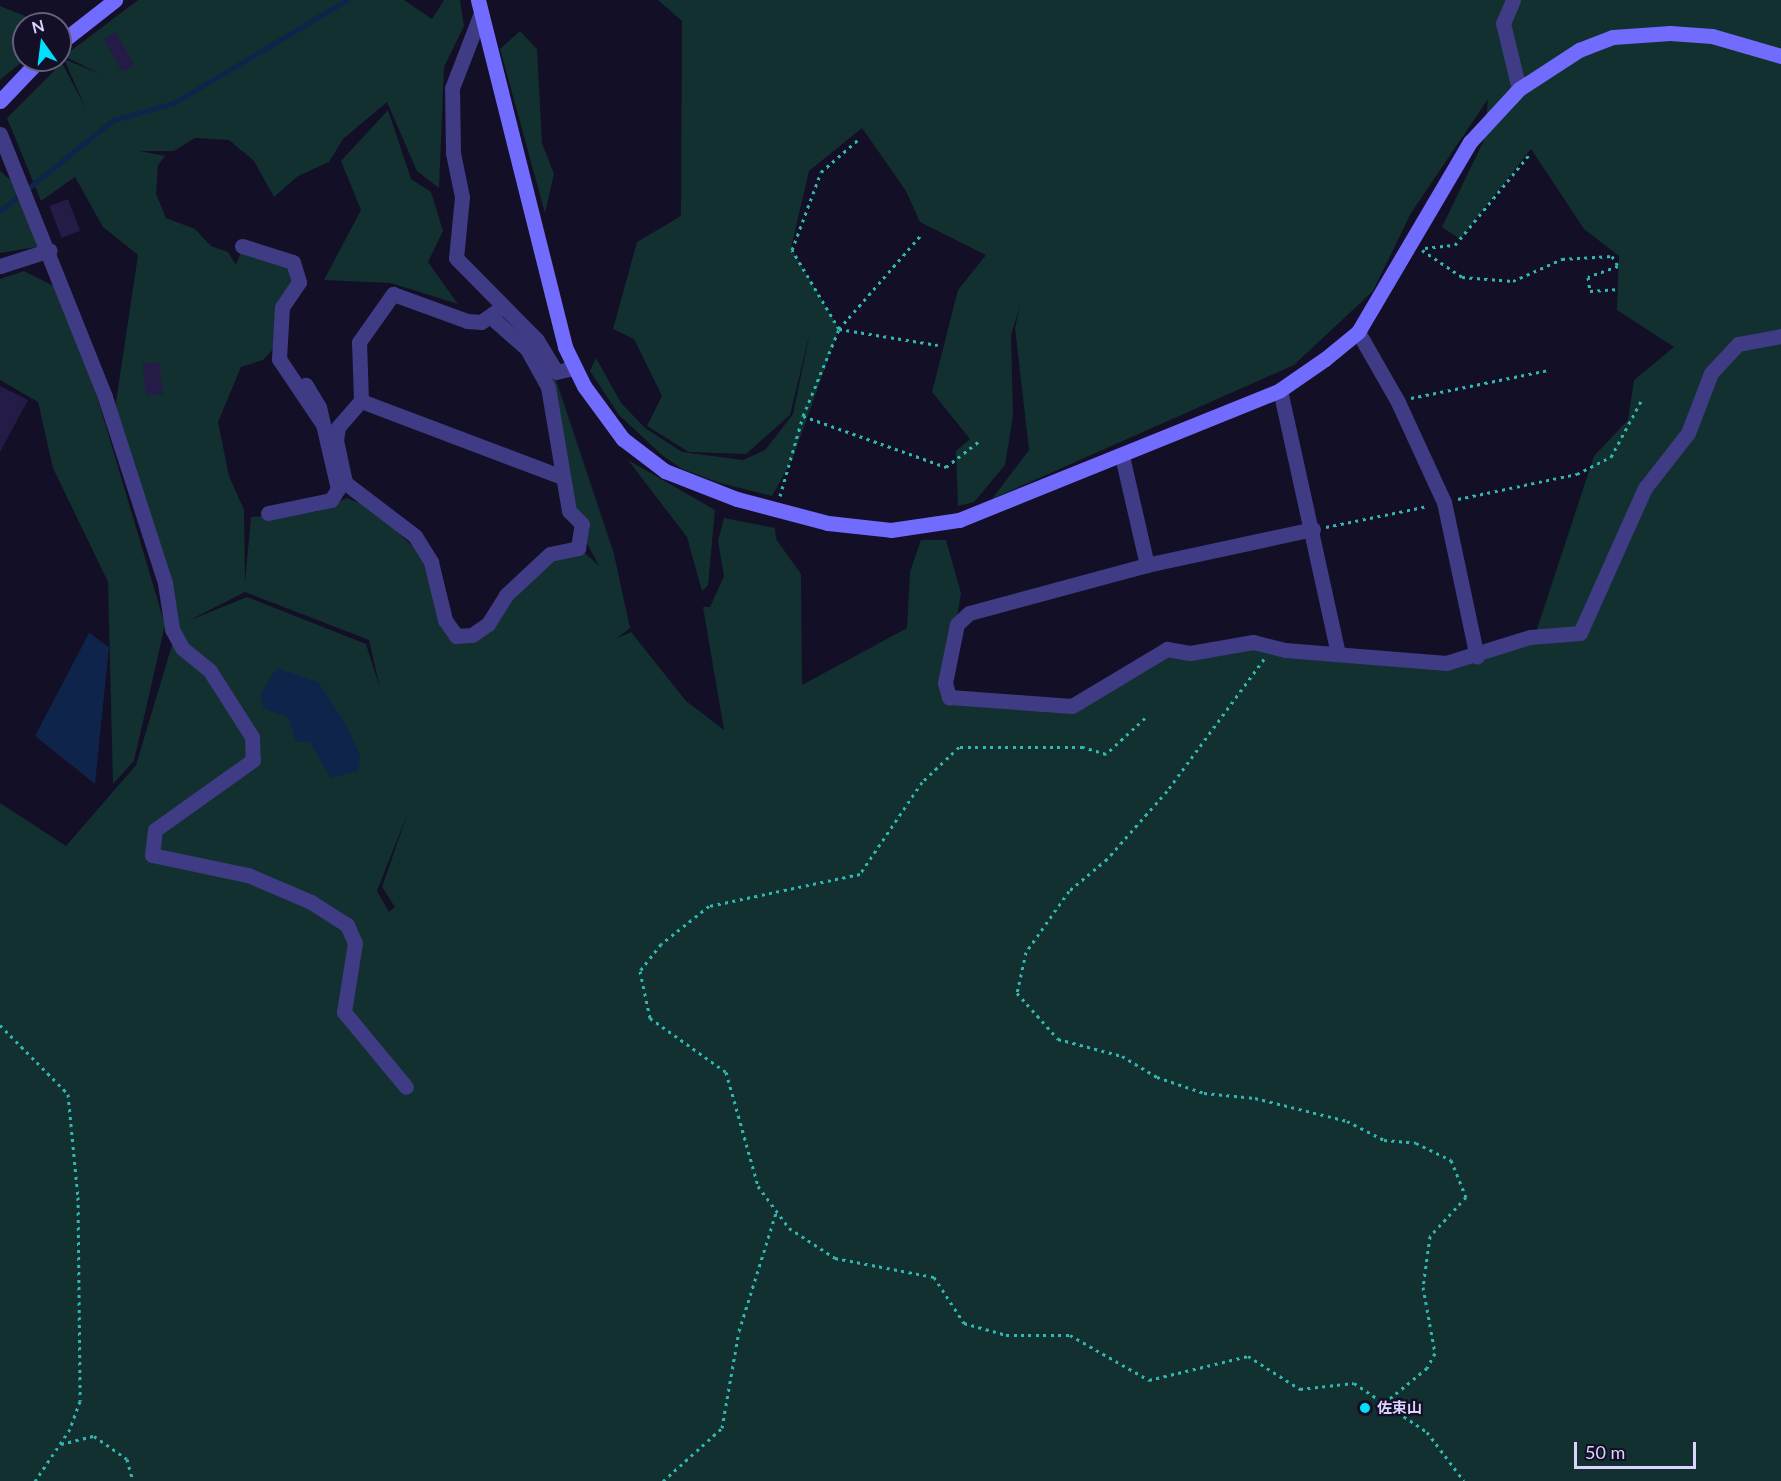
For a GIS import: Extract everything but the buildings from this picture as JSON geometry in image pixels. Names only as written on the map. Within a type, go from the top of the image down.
[{"type":"street","points":[[72,34],[115,0]]},
{"type":"street","points":[[1513,0],[1503,23],[1519,89]]},
{"type":"street","points":[[479,7],[558,323],[574,368],[623,439],[665,471],[776,509],[891,530],[959,520],[1122,456],[1280,390],[1358,332],[1415,246],[1470,142],[1519,89],[1579,50],[1613,37],[1712,36],[1781,56]]},
{"type":"street","points":[[306,385],[322,423],[340,479],[415,536],[431,562],[445,620],[456,636],[463,637],[488,624],[506,595],[550,554],[578,548],[582,524],[569,511],[541,368],[462,268],[454,246],[462,197],[453,153],[452,88],[479,7]]},
{"type":"street","points":[[0,101],[28,72]]},
{"type":"street","points":[[0,134],[50,250],[105,397],[165,583],[172,629],[182,648],[210,671],[252,737],[253,760],[155,830],[152,855],[248,875],[311,902],[346,926],[355,943],[344,1012],[406,1087]]},
{"type":"street","points":[[242,246],[277,253],[293,262],[299,282],[282,307],[279,358],[322,423]]},
{"type":"street","points":[[0,266],[50,250]]},
{"type":"street","points":[[268,513],[331,500],[338,489],[340,479],[336,440],[338,427],[362,401],[359,342],[393,294],[466,321],[497,312]]},
{"type":"street","points":[[497,312],[537,340],[556,372],[574,368]]},
{"type":"street","points":[[1358,332],[1397,400],[1444,502],[1477,657]]},
{"type":"street","points":[[1312,530],[1147,565],[969,613],[957,624],[945,683],[949,697],[1072,706],[1167,649],[1190,653],[1253,642],[1338,654],[1446,663],[1477,657],[1530,637],[1580,633],[1645,488],[1688,433],[1711,373],[1738,344],[1781,336]]},
{"type":"street","points":[[1280,390],[1338,654]]},
{"type":"street","points":[[362,401],[562,477]]},
{"type":"street","points":[[1122,456],[1147,565]]},
{"type":"path","points":[[839,329],[792,250],[821,172],[860,138]]},
{"type":"path","points":[[1415,246],[1455,245],[1529,155]]},
{"type":"path","points":[[776,509],[803,416],[839,329],[922,234]]},
{"type":"path","points":[[1415,246],[1462,277],[1513,281],[1562,259],[1612,256],[1618,266],[1588,277],[1590,291],[1619,289]]},
{"type":"path","points":[[839,329],[938,345]]},
{"type":"path","points":[[1397,400],[1549,370]]},
{"type":"path","points":[[1312,530],[1577,474],[1611,457],[1641,401]]},
{"type":"path","points":[[803,416],[946,467],[978,442]]},
{"type":"path","points":[[1270,650],[1167,791],[1137,819],[1107,860],[1069,891],[1026,952],[1017,993],[1058,1039],[1122,1056],[1157,1077],[1204,1093],[1255,1098],[1347,1121],[1384,1140],[1416,1143],[1451,1160],[1466,1197],[1430,1236],[1423,1287],[1436,1353],[1427,1368],[1383,1405]]},
{"type":"path","points":[[1145,718],[1106,754],[1083,747],[959,747],[922,782],[860,874],[709,906],[661,944],[640,971],[650,1018],[726,1071],[758,1186],[789,1228],[836,1258],[934,1277],[964,1323],[1006,1335],[1070,1335],[1149,1380],[1248,1356],[1300,1389],[1354,1383],[1383,1405],[1427,1432],[1464,1481]]},
{"type":"path","points":[[0,1025],[68,1094],[78,1197],[80,1401],[59,1445],[35,1481]]},
{"type":"path","points":[[663,1481],[722,1428],[739,1331],[777,1212]]},
{"type":"path","points":[[59,1445],[94,1436],[127,1459],[134,1481]]},
{"type":"green space","points":[[138,0],[404,0],[432,19],[444,0],[460,0],[464,26],[444,67],[439,188],[417,171],[387,102],[343,139],[329,162],[298,176],[274,197],[254,161],[229,140],[195,138],[174,151],[140,151],[165,156],[158,165],[156,194],[166,218],[195,229],[211,246],[228,252],[236,265],[241,252],[277,253],[298,279],[278,344],[263,360],[241,367],[218,422],[229,476],[244,510],[245,582],[251,517],[315,512],[347,498],[373,509],[424,557],[437,611],[471,635],[564,548],[585,553],[599,566],[568,508],[548,387],[498,322],[506,310],[550,362],[614,554],[630,628],[616,639],[631,632],[686,701],[724,730],[703,607],[710,607],[724,576],[718,541],[724,518],[775,528],[776,539],[801,574],[802,685],[907,628],[910,572],[921,540],[946,540],[961,593],[944,697],[1072,706],[1165,654],[1252,646],[1451,667],[1533,641],[1594,456],[1628,420],[1634,380],[1674,347],[1617,310],[1619,256],[1584,229],[1531,149],[1460,239],[1442,227],[1484,140],[1488,99],[1411,213],[1373,291],[1294,365],[992,499],[1029,450],[1015,328],[1020,306],[1011,335],[1013,416],[1005,465],[974,502],[958,506],[956,451],[970,439],[932,392],[958,290],[986,255],[920,222],[906,191],[862,128],[809,171],[791,248],[839,329],[792,460],[772,496],[720,483],[682,469],[662,455],[619,415],[590,371],[596,358],[621,403],[645,428],[682,452],[743,460],[765,450],[793,414],[810,332],[790,415],[746,454],[689,452],[647,426],[662,396],[634,339],[613,329],[637,242],[681,216],[682,21],[658,0],[1781,0],[1781,1481],[0,1481],[0,803],[66,846],[136,765],[178,625],[113,422],[138,255],[103,227],[75,177],[41,201],[7,118],[53,72],[67,72],[86,109],[70,72],[72,72],[72,62],[100,74],[72,60],[72,50]],"holes":[[[245,592],[369,640],[380,688],[366,644],[247,597],[188,621]],[[408,812],[382,887],[395,907],[389,912],[377,891]]]},
{"type":"green space","points":[[0,6],[15,12],[12,12],[12,70],[0,80]]},
{"type":"green space","points":[[520,31],[537,49],[542,143],[554,174],[545,213],[500,49]]},
{"type":"green space","points":[[388,110],[411,179],[431,192],[443,231],[428,262],[458,304],[391,283],[324,280],[361,210],[341,161]]},
{"type":"green space","points":[[0,171],[20,188],[37,247],[0,253]]},
{"type":"green space","points":[[24,271],[54,286],[94,386],[165,625],[134,761],[113,784],[108,582],[53,468],[38,402],[0,380],[0,279]]},
{"type":"green space","points":[[628,460],[715,510],[708,585],[702,591],[687,537]]},
{"type":"water","points":[[89,633],[109,647],[95,784],[35,736]]},
{"type":"water","points":[[277,668],[318,682],[347,726],[360,756],[358,771],[331,778],[310,742],[296,742],[288,717],[264,709],[260,695]]},
{"type":"waterway","points":[[0,211],[113,120],[174,103],[347,0]]},
{"type":"place","name":"佐束山","points":[[1365,1408]]}]
